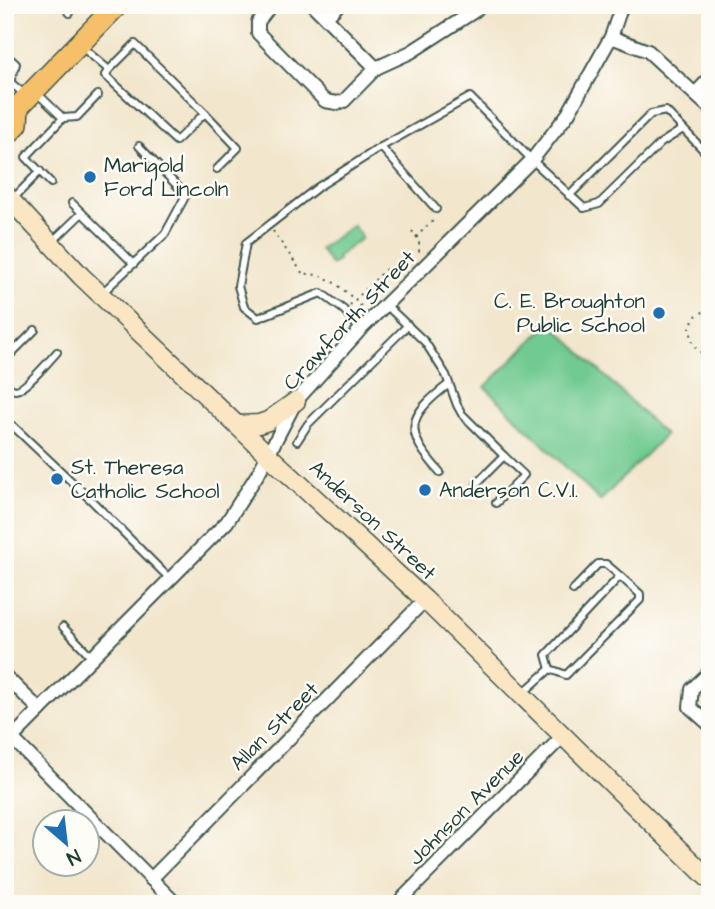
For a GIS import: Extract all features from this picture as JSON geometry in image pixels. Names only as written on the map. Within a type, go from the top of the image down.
[{"type":"main road","points":[[5,136],[17,124],[21,102],[79,44],[110,8]]},
{"type":"main road","name":"Anderson Street","points":[[8,197],[101,294],[267,454],[425,600],[710,880]]},
{"type":"main road","points":[[239,425],[268,421],[296,401]]},
{"type":"street","points":[[271,5],[258,22],[258,33],[325,101],[337,103],[344,101],[376,68],[411,52],[476,10],[479,5]]},
{"type":"street","points":[[313,5],[376,68]]},
{"type":"street","points":[[326,18],[338,5]]},
{"type":"street","name":"Crawforth Street","points":[[9,741],[227,522],[259,472],[296,401],[360,330],[532,160],[568,114],[611,37],[622,5]]},
{"type":"street","points":[[611,37],[648,51],[710,108]]},
{"type":"street","points":[[695,94],[710,78]]},
{"type":"street","name":"Allan Street","points":[[151,879],[425,600]]},
{"type":"street","points":[[710,672],[692,690],[690,707],[710,725]]},
{"type":"street","points":[[5,676],[40,710]]},
{"type":"street","name":"Johnson Avenue","points":[[397,904],[563,736]]},
{"type":"street","points":[[9,741],[176,904]]},
{"type":"lane","points":[[63,5],[70,13]]},
{"type":"lane","points":[[79,44],[110,70]]},
{"type":"lane","points":[[205,113],[176,141],[105,75],[135,44],[205,113],[238,148],[217,169]]},
{"type":"lane","points":[[5,54],[16,64],[8,84],[21,102],[63,118],[77,117],[98,95]]},
{"type":"lane","points":[[360,330],[344,310],[321,293],[258,318],[244,307],[239,286],[246,243],[318,187],[381,146],[470,97],[584,208],[599,204],[661,143],[683,130]]},
{"type":"lane","points":[[569,196],[651,114],[666,111],[710,157]]},
{"type":"lane","points":[[51,183],[26,157],[63,118]]},
{"type":"lane","points":[[101,294],[165,234],[186,195],[139,146]]},
{"type":"lane","points":[[381,146],[436,209]]},
{"type":"lane","points":[[8,197],[40,171]]},
{"type":"lane","points":[[72,203],[134,264]]},
{"type":"lane","points":[[51,243],[82,213]]},
{"type":"lane","points":[[386,305],[432,351],[446,375],[462,414],[524,475],[496,503]]},
{"type":"lane","points":[[297,442],[308,424],[408,325]]},
{"type":"lane","points":[[5,360],[35,330]]},
{"type":"lane","points":[[5,384],[17,390],[25,386],[57,352]]},
{"type":"lane","points":[[440,472],[420,448],[415,438],[414,421],[424,405],[449,384]]},
{"type":"lane","points":[[13,426],[170,579]]},
{"type":"lane","points":[[477,483],[504,456]]},
{"type":"lane","points":[[550,669],[566,675],[640,600],[640,594],[606,564],[598,564],[573,590]]},
{"type":"lane","points":[[550,669],[546,655],[620,576]]},
{"type":"lane","points":[[63,626],[92,657]]},
{"type":"lane","points":[[521,694],[550,669]]},
{"type":"path","points":[[269,225],[303,274],[312,273],[330,280],[361,306]]},
{"type":"path","points":[[412,231],[419,240],[421,271]]},
{"type":"path","points":[[344,310],[389,267]]},
{"type":"path","points":[[710,312],[705,311],[694,317],[690,328],[693,345],[710,361]]},
{"type":"green space","points":[[353,225],[362,238],[331,265],[320,249]]},
{"type":"green space","points":[[550,322],[665,435],[600,501],[485,387]]},
{"type":"place","name":"Marigold Ford Lincoln","points":[[90,177]]},
{"type":"place","name":"C. E. Broughton Public School","points":[[659,313]]},
{"type":"place","name":"St. Theresa Catholic School","points":[[57,479]]},
{"type":"place","name":"Anderson C.V.I.","points":[[425,490]]}]
